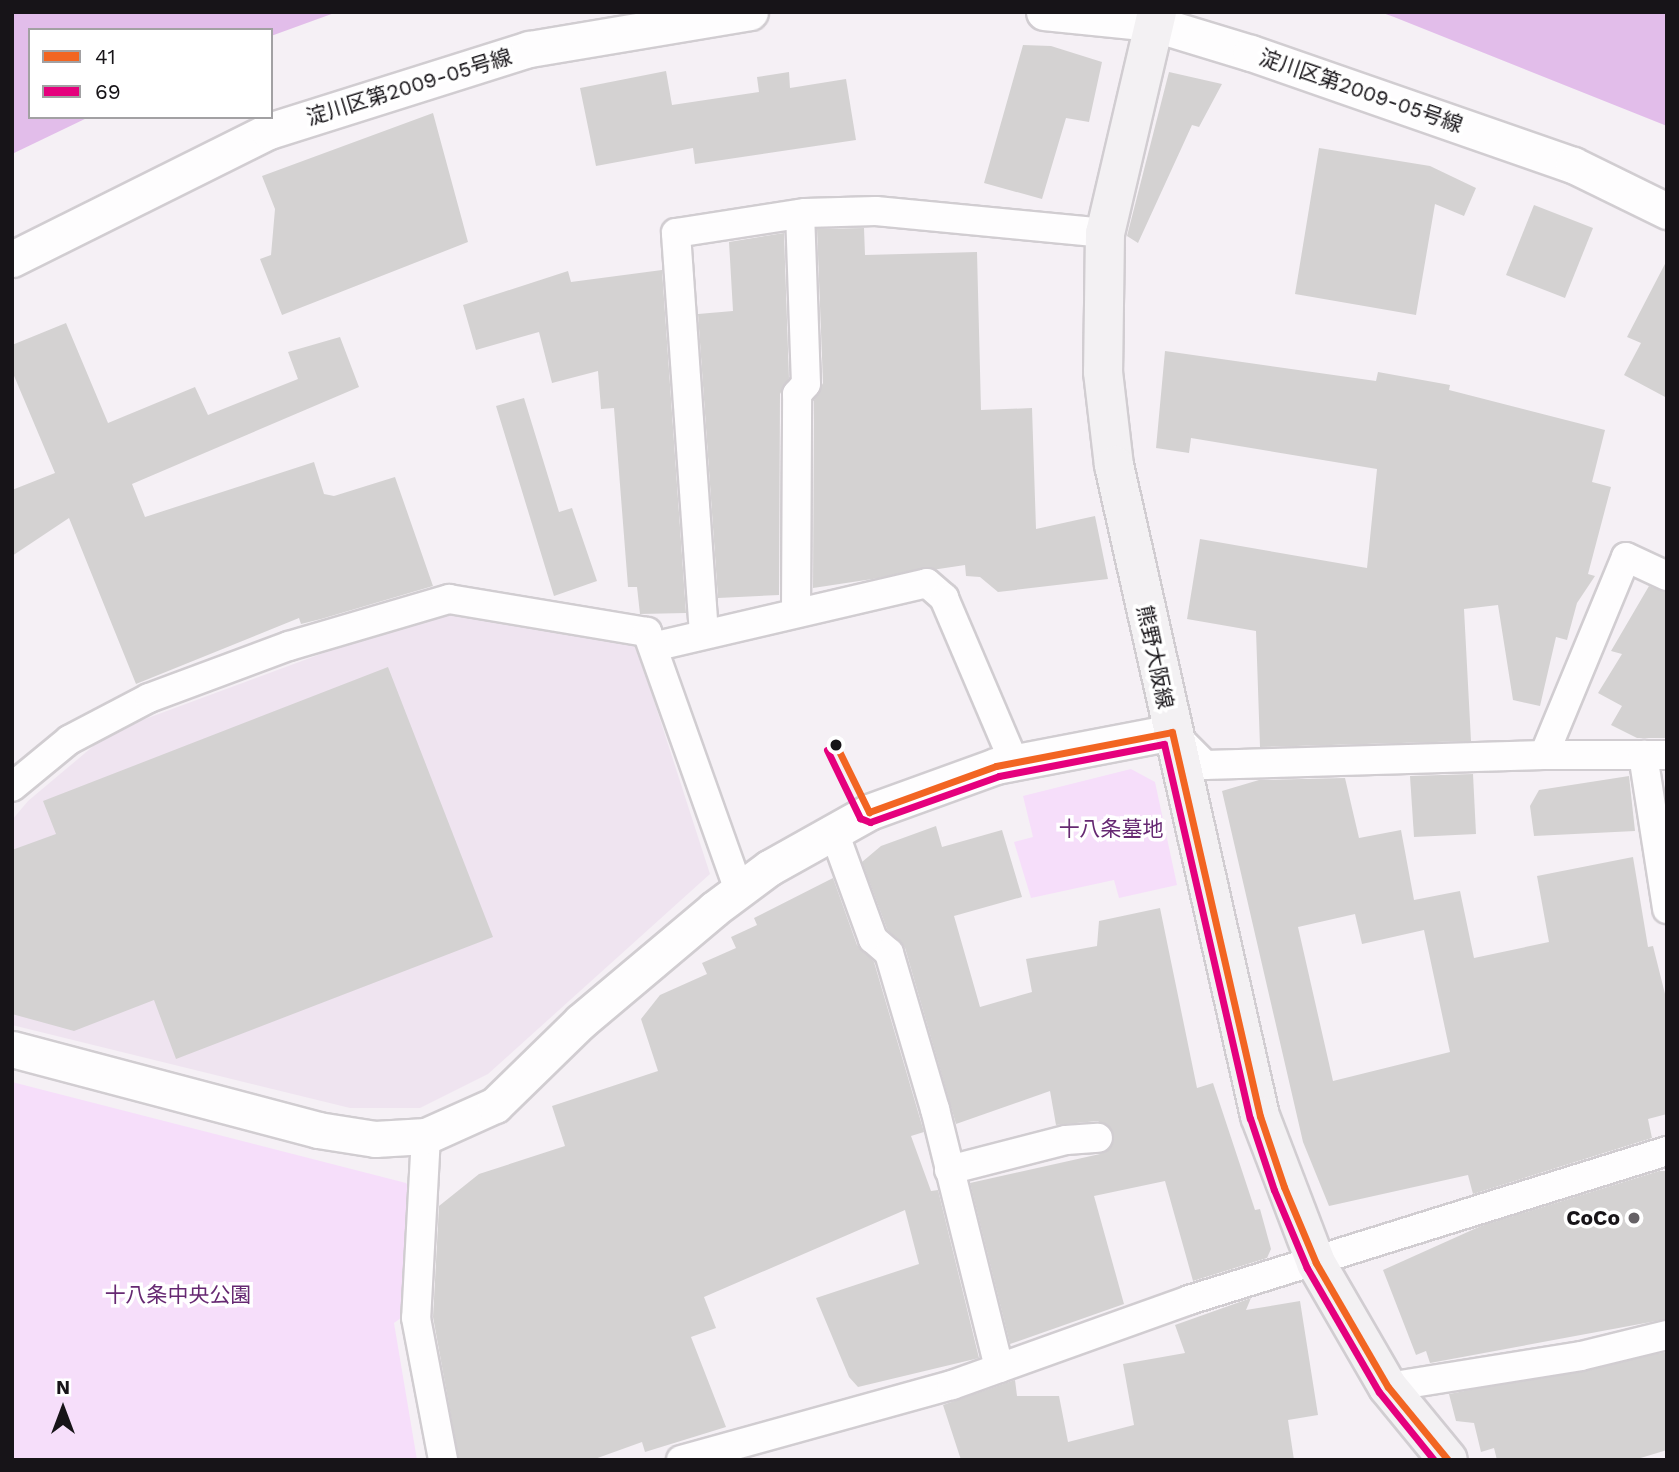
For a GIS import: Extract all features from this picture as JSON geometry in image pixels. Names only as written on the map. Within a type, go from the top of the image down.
[{"type":"main road","name":"熊野大阪線","points":[[1154,18],[1105,233],[1103,372],[1114,465],[1259,1116],[1316,1263],[1388,1387],[1448,1460]]},
{"type":"street","name":"淀川区第2009-05号線","points":[[12,259],[269,131],[529,49],[750,12]]},
{"type":"street","name":"淀川区第2009-05号線","points":[[1044,12],[1154,18],[1573,165],[1667,211]]},
{"type":"street","points":[[704,634],[676,233],[800,214],[877,211],[1105,233]]},
{"type":"street","points":[[796,613],[797,394],[806,384],[800,214]]},
{"type":"street","points":[[1544,755],[1626,557],[1667,576]]},
{"type":"street","points":[[657,646],[927,583],[944,598],[1014,762]]},
{"type":"street","points":[[12,787],[69,740],[149,698],[434,600],[647,632],[657,646],[739,890]]},
{"type":"street","points":[[12,1049],[318,1130],[375,1139],[426,1136],[495,1105],[580,1022],[739,890],[869,813],[1014,762],[1172,732],[1205,765],[1544,755],[1655,755],[1667,909]]},
{"type":"street","points":[[834,832],[873,939],[889,953],[949,1170],[999,1368]]},
{"type":"street","points":[[426,1136],[416,1318],[443,1460]]},
{"type":"street","points":[[949,1170],[1066,1140],[1098,1138]]},
{"type":"street","points":[[681,1460],[999,1368],[1667,1150]]},
{"type":"street","points":[[1388,1387],[1581,1356],[1667,1335]]},
{"type":"shaded area","points":[[12,12],[337,12],[273,35],[273,28],[28,28],[28,119],[85,119],[12,154]]},
{"type":"shaded area","points":[[1380,12],[1667,12],[1667,126],[1394,17]]},
{"type":"shaded area","points":[[442,609],[635,642],[710,874],[488,1074],[420,1108],[350,1108],[12,1025],[12,820],[28,801],[110,732]]},
{"type":"green space","name":"十八条墓地","points":[[1131,769],[1155,782],[1177,885],[1119,898],[1114,880],[1031,898],[1014,842],[1033,837],[1023,796]]},
{"type":"green space","name":"十八条中央公園","points":[[12,1082],[406,1183],[412,1191],[405,1315],[394,1323],[417,1460],[12,1460]]},
{"type":"building","points":[[1023,45],[1051,46],[1102,62],[1089,122],[1066,118],[1042,199],[984,183]]},
{"type":"building","points":[[666,71],[672,105],[759,92],[757,77],[789,72],[790,88],[846,79],[856,140],[695,164],[693,148],[596,166],[580,88]]},
{"type":"building","points":[[1169,72],[1222,84],[1199,127],[1192,125],[1138,243],[1127,236]]},
{"type":"building","points":[[433,113],[468,242],[282,315],[260,259],[271,255],[275,209],[262,176]]},
{"type":"building","points":[[1319,148],[1430,166],[1476,188],[1464,216],[1435,204],[1416,315],[1295,294]]},
{"type":"building","points":[[1534,205],[1593,228],[1565,298],[1506,275]]},
{"type":"building","points":[[864,228],[865,255],[977,252],[981,410],[1032,408],[1036,529],[1095,516],[1108,579],[998,592],[980,577],[966,576],[965,565],[813,588],[814,400],[823,383],[817,229]]},
{"type":"building","points":[[784,233],[789,378],[780,394],[779,595],[718,598],[698,314],[733,311],[729,242]]},
{"type":"building","points":[[1667,260],[1667,398],[1624,375],[1641,343],[1627,337]]},
{"type":"building","points":[[662,270],[686,613],[640,614],[637,587],[628,587],[614,408],[601,409],[598,371],[552,383],[539,332],[476,350],[463,305],[568,271],[571,282]]},
{"type":"building","points":[[66,323],[108,423],[195,387],[208,415],[298,379],[288,352],[340,337],[359,387],[132,484],[145,517],[314,462],[324,494],[334,496],[395,477],[433,586],[301,624],[299,618],[136,684],[69,518],[12,556],[12,490],[55,473],[12,371],[12,345]]},
{"type":"building","points":[[1165,351],[1376,381],[1378,372],[1450,385],[1449,390],[1605,430],[1592,482],[1611,487],[1588,574],[1595,576],[1577,603],[1567,640],[1556,637],[1540,706],[1513,700],[1498,605],[1464,609],[1471,741],[1260,747],[1256,631],[1187,619],[1200,539],[1367,568],[1377,469],[1191,438],[1189,453],[1156,448]]},
{"type":"building","points":[[524,398],[559,512],[572,508],[597,581],[554,596],[496,406]]},
{"type":"building","points":[[1649,586],[1667,592],[1667,738],[1637,738],[1611,725],[1622,706],[1598,693],[1622,654],[1611,651]]},
{"type":"building","points":[[388,667],[493,937],[176,1059],[154,1000],[74,1031],[12,1014],[12,850],[56,834],[43,801]]},
{"type":"building","points":[[1473,774],[1476,834],[1414,837],[1410,776]]},
{"type":"building","points":[[1629,776],[1635,831],[1534,836],[1530,806],[1539,790]]},
{"type":"building","points":[[1345,778],[1359,838],[1401,830],[1414,900],[1460,891],[1474,958],[1549,942],[1537,876],[1633,857],[1648,947],[1653,946],[1667,1002],[1667,1114],[1648,1119],[1652,1138],[1473,1194],[1468,1175],[1329,1206],[1303,1142],[1222,791],[1259,780]],"holes":[[[1355,914],[1362,944],[1424,930],[1450,1052],[1333,1081],[1298,927]]]},
{"type":"building","points":[[936,826],[942,847],[1002,830],[1022,897],[954,916],[980,1007],[1032,992],[1026,959],[1097,946],[1099,921],[1160,908],[1197,1088],[1213,1083],[1255,1210],[1260,1209],[1271,1249],[1267,1258],[1193,1281],[1165,1181],[1094,1196],[1124,1304],[1010,1344],[970,1183],[1100,1154],[1114,1136],[1098,1121],[1056,1125],[1050,1091],[956,1124],[905,948],[887,929],[862,862],[881,846]]},
{"type":"building","points":[[833,878],[857,945],[874,962],[924,1132],[911,1136],[931,1191],[938,1190],[979,1358],[858,1387],[849,1377],[816,1298],[919,1264],[905,1210],[704,1297],[716,1328],[691,1337],[726,1427],[645,1452],[642,1442],[592,1460],[459,1460],[433,1317],[439,1206],[479,1174],[565,1146],[552,1106],[658,1071],[641,1019],[660,995],[707,974],[702,963],[736,948],[731,937],[757,925],[754,918]]},
{"type":"building","points":[[1659,1171],[1667,1171],[1667,1319],[1430,1363],[1426,1351],[1416,1355],[1383,1270],[1481,1226]]},
{"type":"building","points":[[1251,1298],[1246,1310],[1300,1301],[1318,1415],[1288,1420],[1294,1460],[961,1460],[943,1405],[1015,1380],[1017,1396],[1059,1396],[1068,1442],[1134,1425],[1123,1364],[1185,1353],[1175,1325]]},
{"type":"building","points":[[1667,1352],[1667,1450],[1634,1460],[1497,1460],[1494,1448],[1481,1452],[1474,1423],[1456,1421],[1449,1394]]},
{"type":"transit line","name":"41","points":[[1172,732],[1260,1116],[1284,1187],[1316,1263],[1388,1387],[1448,1460]]},
{"type":"transit line","name":"41","points":[[869,812],[996,766],[1172,732]]},
{"type":"transit line","name":"69","points":[[827,750],[860,818],[870,822],[999,776],[1164,744],[1250,1118],[1274,1190],[1307,1268],[1379,1392],[1434,1460]]},
{"type":"transit line","name":"41","points":[[836,745],[869,812]]},
{"type":"place","name":"CoCo","points":[[1634,1218]]}]
